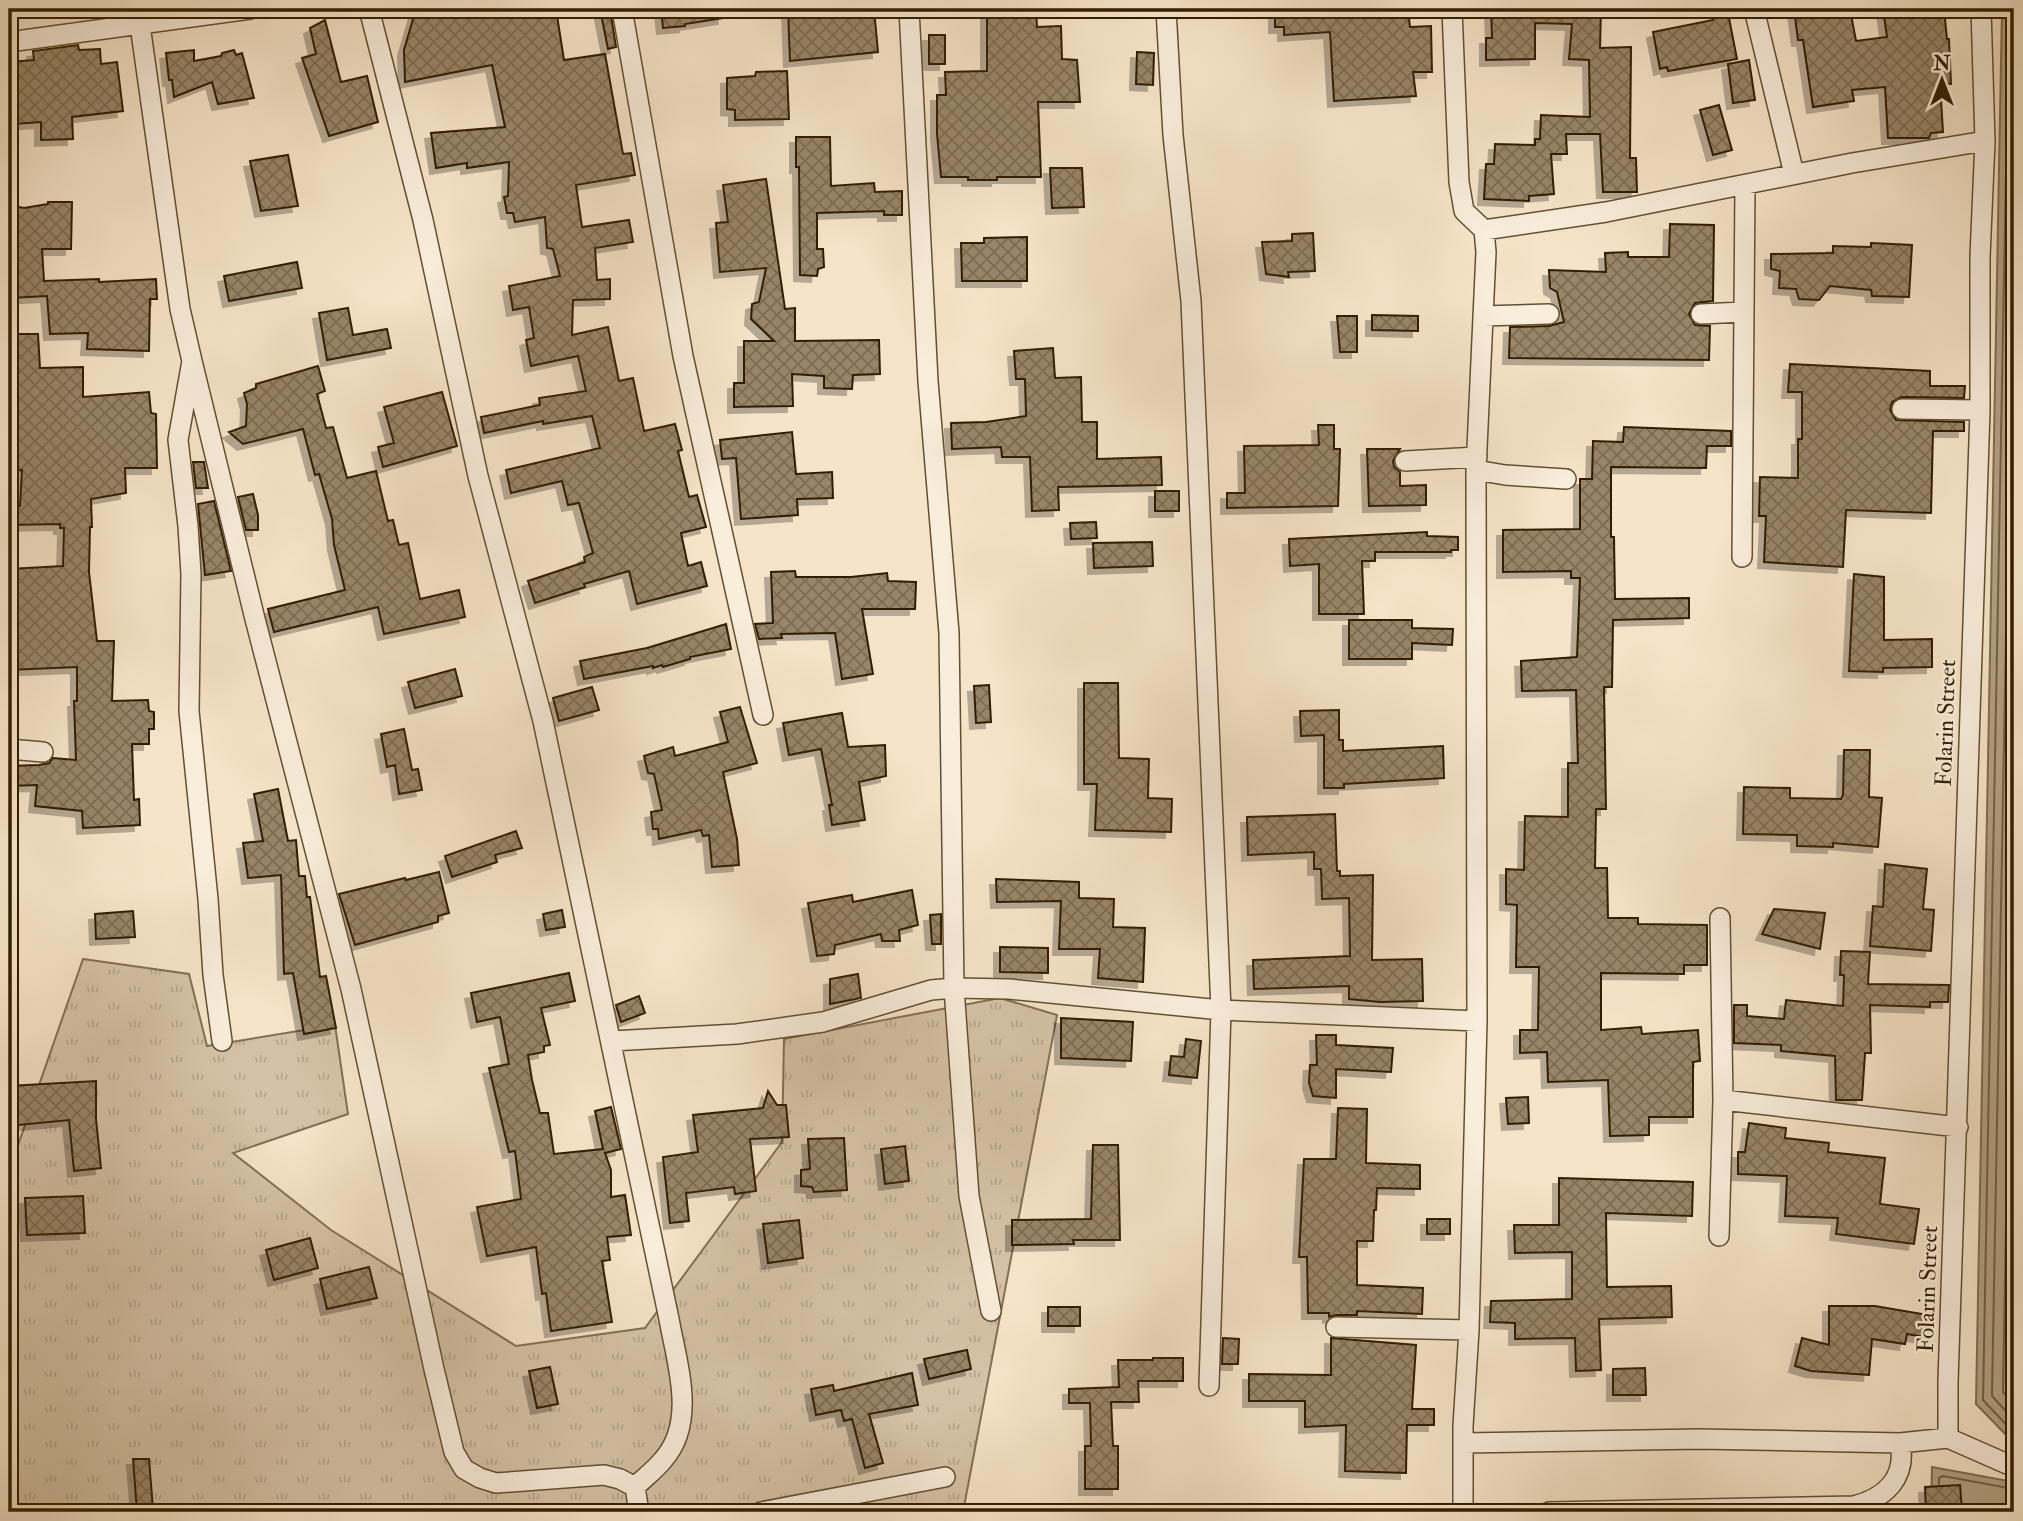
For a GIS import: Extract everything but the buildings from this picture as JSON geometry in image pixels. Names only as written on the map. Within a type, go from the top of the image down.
[{"type":"street","points":[[9,42],[250,9]]},
{"type":"street","points":[[369,9],[423,220],[478,476],[543,721],[667,1306],[681,1388],[682,1420],[676,1440],[664,1459],[635,1487]]},
{"type":"street","points":[[622,9],[683,356],[763,715]]},
{"type":"street","points":[[909,9],[928,381],[949,633],[954,988],[969,1195],[991,1311]]},
{"type":"street","points":[[1166,9],[1173,135],[1192,301],[1221,1010],[1209,1386]]},
{"type":"street","points":[[1452,9],[1458,173],[1464,211],[1484,230],[1486,252],[1476,464],[1478,1021],[1463,1443],[1463,1512]]},
{"type":"street","points":[[1754,9],[1794,174]]},
{"type":"street","name":"Folarin Street","points":[[1948,1438],[1980,410],[1980,257],[1985,141],[1981,9]]},
{"type":"street","points":[[140,25],[180,309],[255,619],[351,989],[454,1452],[464,1469],[496,1483],[604,1475],[635,1487]]},
{"type":"street","points":[[1484,230],[1606,212],[1794,174],[1985,141]]},
{"type":"street","points":[[1742,557],[1745,186]]},
{"type":"street","points":[[1701,314],[1743,312]]},
{"type":"street","points":[[1483,316],[1549,314]]},
{"type":"street","points":[[192,361],[178,440],[191,574],[189,711],[213,975],[222,1041]]},
{"type":"street","points":[[1902,409],[1980,410]]},
{"type":"street","points":[[1405,461],[1476,464],[1505,475],[1566,479]]},
{"type":"street","points":[[9,749],[43,752]]},
{"type":"street","points":[[1719,1236],[1723,1100],[1720,918]]},
{"type":"street","points":[[612,1041],[737,1034],[823,1022],[920,993],[954,988],[1009,989],[1221,1010],[1478,1021]]},
{"type":"street","points":[[1723,1100],[1958,1127]]},
{"type":"street","points":[[1336,1327],[1469,1330]]},
{"type":"street","points":[[1463,1443],[1699,1439],[1900,1443],[1948,1438],[2014,1467]]},
{"type":"street","points":[[1549,1512],[1854,1506],[1875,1499],[1888,1490],[1899,1475],[1902,1453],[1900,1443]]},
{"type":"street","points":[[761,1512],[945,1477]]},
{"type":"street","points":[[635,1487],[639,1512]]},
{"type":"green space","points":[[83,959],[189,974],[207,1046],[335,1025],[348,1114],[233,1153],[331,1230],[516,1346],[645,1328],[782,1142],[784,1039],[1000,998],[1057,1015],[963,1512],[9,1512],[9,1171]]},
{"type":"water","points":[[2002,9],[2014,9],[2014,1443],[1976,1404]]},
{"type":"water","points":[[1932,1467],[2014,1482],[2014,1512],[1931,1512]]}]
